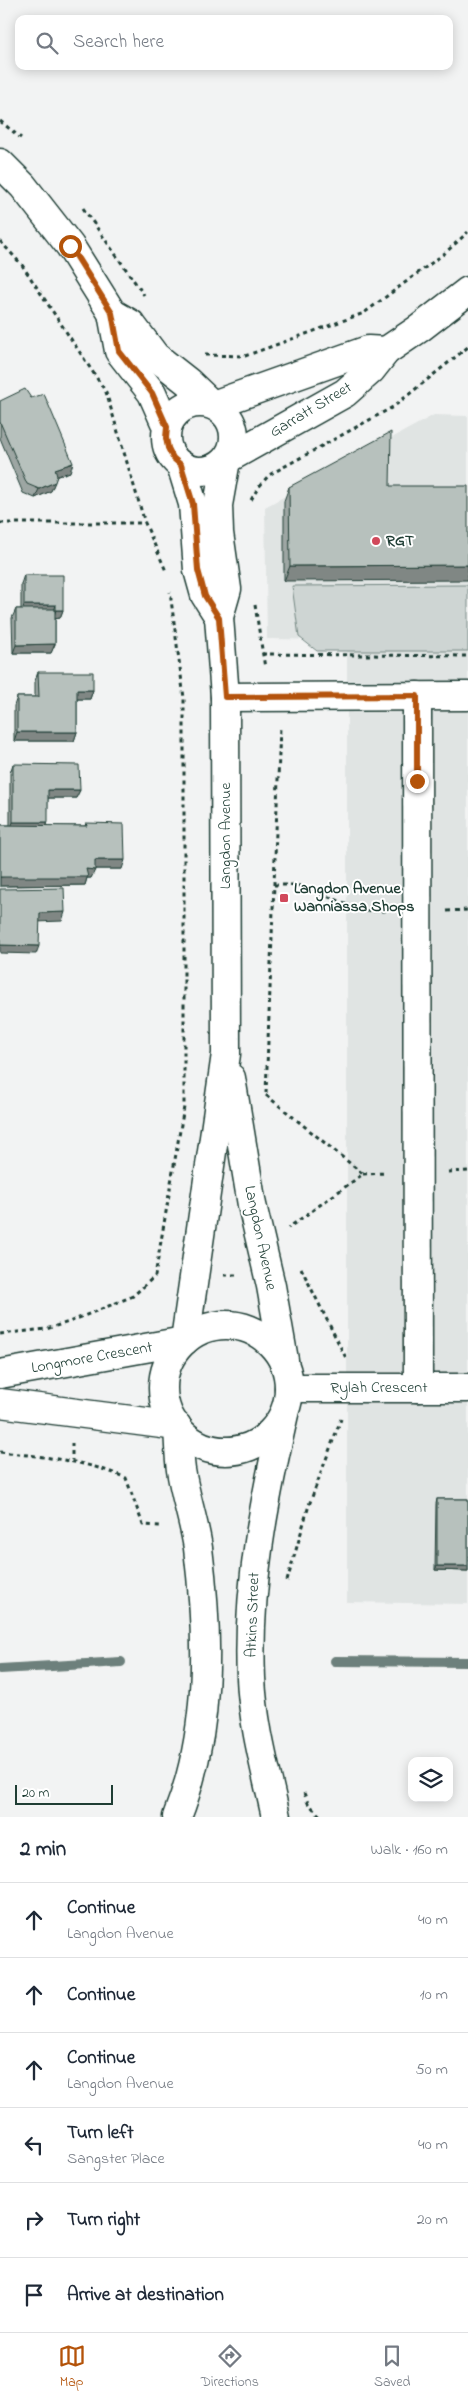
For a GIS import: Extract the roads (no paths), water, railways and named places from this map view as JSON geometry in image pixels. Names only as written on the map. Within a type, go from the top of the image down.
[{"type":"street","points":[[0,163],[23,186],[70,246],[112,313],[119,351],[152,393],[167,427]]},
{"type":"street","name":"Garratt Street","points":[[226,459],[345,393],[371,370],[386,351],[420,328],[468,291]]},
{"type":"street","points":[[112,313],[132,324],[155,356],[188,382],[211,404],[224,412],[233,428],[233,447],[226,459],[216,467],[204,471],[192,470],[181,465],[173,458],[166,438],[167,427],[174,416],[184,407],[196,403],[211,404]]},
{"type":"street","name":"Garratt Street","points":[[211,404],[368,350],[386,351]]},
{"type":"street","name":"Langdon Avenue","points":[[185,1341],[226,1054],[225,697],[219,618],[227,589],[219,534],[218,505],[226,459]]},
{"type":"street","name":"Langdon Avenue","points":[[181,465],[193,504],[198,570],[205,596],[219,618]]},
{"type":"street","points":[[417,696],[418,1388]]},
{"type":"street","points":[[225,697],[468,696]]},
{"type":"street","name":"Langdon Avenue","points":[[226,1054],[252,1205],[268,1274],[284,1362]]},
{"type":"street","points":[[232,1325],[248,1329],[263,1337],[275,1348],[284,1362],[286,1401],[274,1430],[260,1441],[234,1450],[208,1448],[192,1440],[177,1427],[168,1413],[164,1382],[170,1360],[185,1341],[199,1331],[215,1326],[232,1325]]},
{"type":"street","name":"Longmore Crescent","points":[[0,1374],[185,1341]]},
{"type":"street","name":"Rylah Crescent","points":[[286,1401],[418,1388],[468,1388]]},
{"type":"street","name":"Atkins Street","points":[[276,1817],[257,1734],[251,1679],[251,1624],[254,1575],[260,1527],[286,1401]]},
{"type":"street","points":[[0,1403],[177,1427]]},
{"type":"street","points":[[177,1427],[181,1468],[198,1546],[205,1644],[204,1701],[197,1755],[178,1817]]},
{"type":"waterway","points":[[335,1661],[468,1662]]},
{"type":"waterway","points":[[0,1669],[121,1662]]},
{"type":"place","name":"RGT","points":[[376,541]]},
{"type":"place","name":"Langdon Avenue Wanniassa Shops","points":[[284,898]]}]
